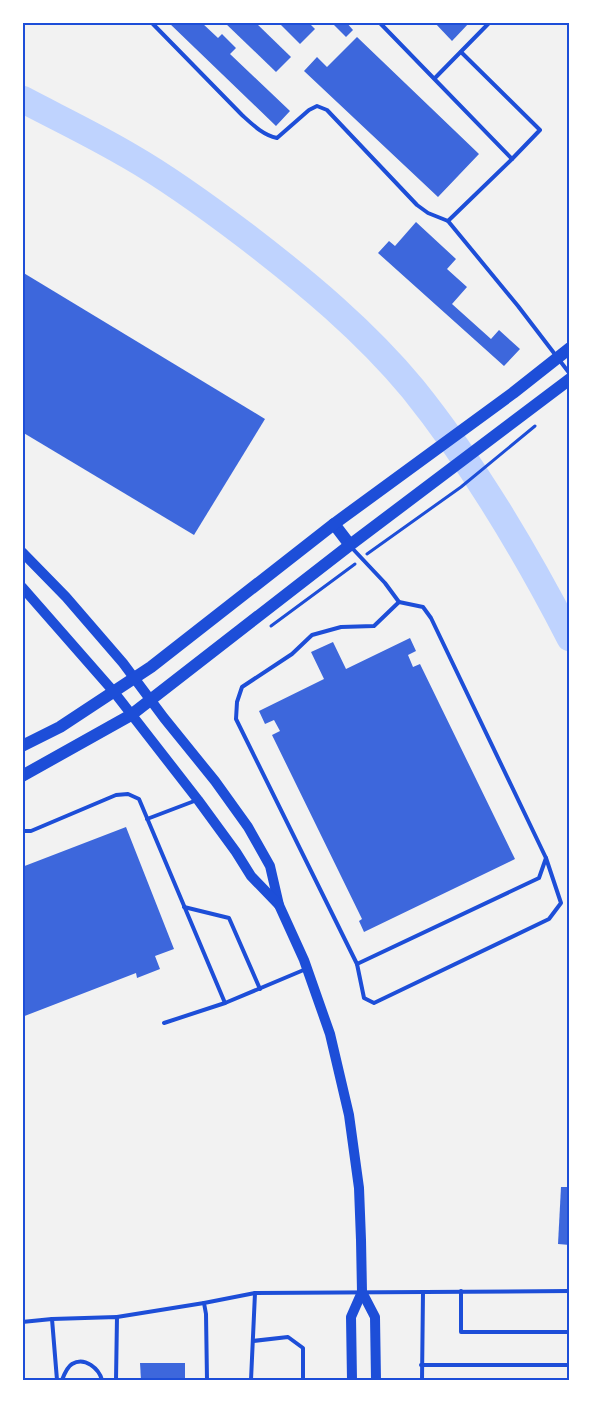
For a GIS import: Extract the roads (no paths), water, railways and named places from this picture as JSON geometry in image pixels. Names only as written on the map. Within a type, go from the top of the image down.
[{"type":"main road","points":[[22,746],[60,727],[135,678],[334,524],[513,393],[570,348]]},
{"type":"main road","points":[[22,776],[131,715],[350,545],[570,379]]},
{"type":"main road","points":[[334,524],[350,545]]},
{"type":"street","points":[[22,552],[66,597],[135,678],[215,781],[248,827],[270,866],[279,905],[307,969],[330,1034],[349,1115],[359,1188],[362,1292],[351,1317],[352,1380]]},
{"type":"street","points":[[22,587],[114,692],[198,800],[251,876],[279,905]]},
{"type":"street","points":[[362,1292],[375,1317],[376,1380]]},
{"type":"lane","points":[[151,22],[242,116],[269,136],[277,138],[309,110],[317,106],[327,110],[417,205],[428,213],[448,221],[488,268],[570,374]]},
{"type":"lane","points":[[379,22],[512,159]]},
{"type":"lane","points":[[435,78],[490,22]]},
{"type":"lane","points":[[448,221],[540,130],[461,52]]},
{"type":"lane","points":[[350,545],[399,602],[423,606],[431,618],[546,858],[561,903],[549,919],[374,1003],[364,999],[357,964],[236,719],[237,702],[242,687],[292,654],[312,635],[341,627],[374,626],[399,602]]},
{"type":"lane","points":[[22,831],[31,831],[116,795],[128,794],[139,799],[225,1003]]},
{"type":"lane","points":[[147,819],[198,800]]},
{"type":"lane","points":[[357,964],[539,878],[546,858]]},
{"type":"lane","points":[[184,907],[229,918],[260,989]]},
{"type":"lane","points":[[164,1023],[225,1003],[307,969]]},
{"type":"lane","points":[[461,1291],[461,1332],[570,1332]]},
{"type":"lane","points":[[22,1322],[117,1317],[204,1304],[255,1293],[570,1291]]},
{"type":"lane","points":[[422,1380],[423,1292]]},
{"type":"lane","points":[[251,1380],[255,1293]]},
{"type":"lane","points":[[204,1304],[207,1380]]},
{"type":"lane","points":[[116,1380],[117,1317]]},
{"type":"lane","points":[[52,1320],[57,1380]]},
{"type":"lane","points":[[253,1341],[288,1337],[303,1348],[303,1380]]},
{"type":"lane","points":[[62,1380],[70,1365],[80,1361],[89,1363],[102,1380]]},
{"type":"lane","points":[[421,1365],[570,1365]]},
{"type":"waterway","points":[[22,99],[91,134],[161,175],[291,271],[355,327],[413,389],[457,448],[517,541],[570,638]]}]
